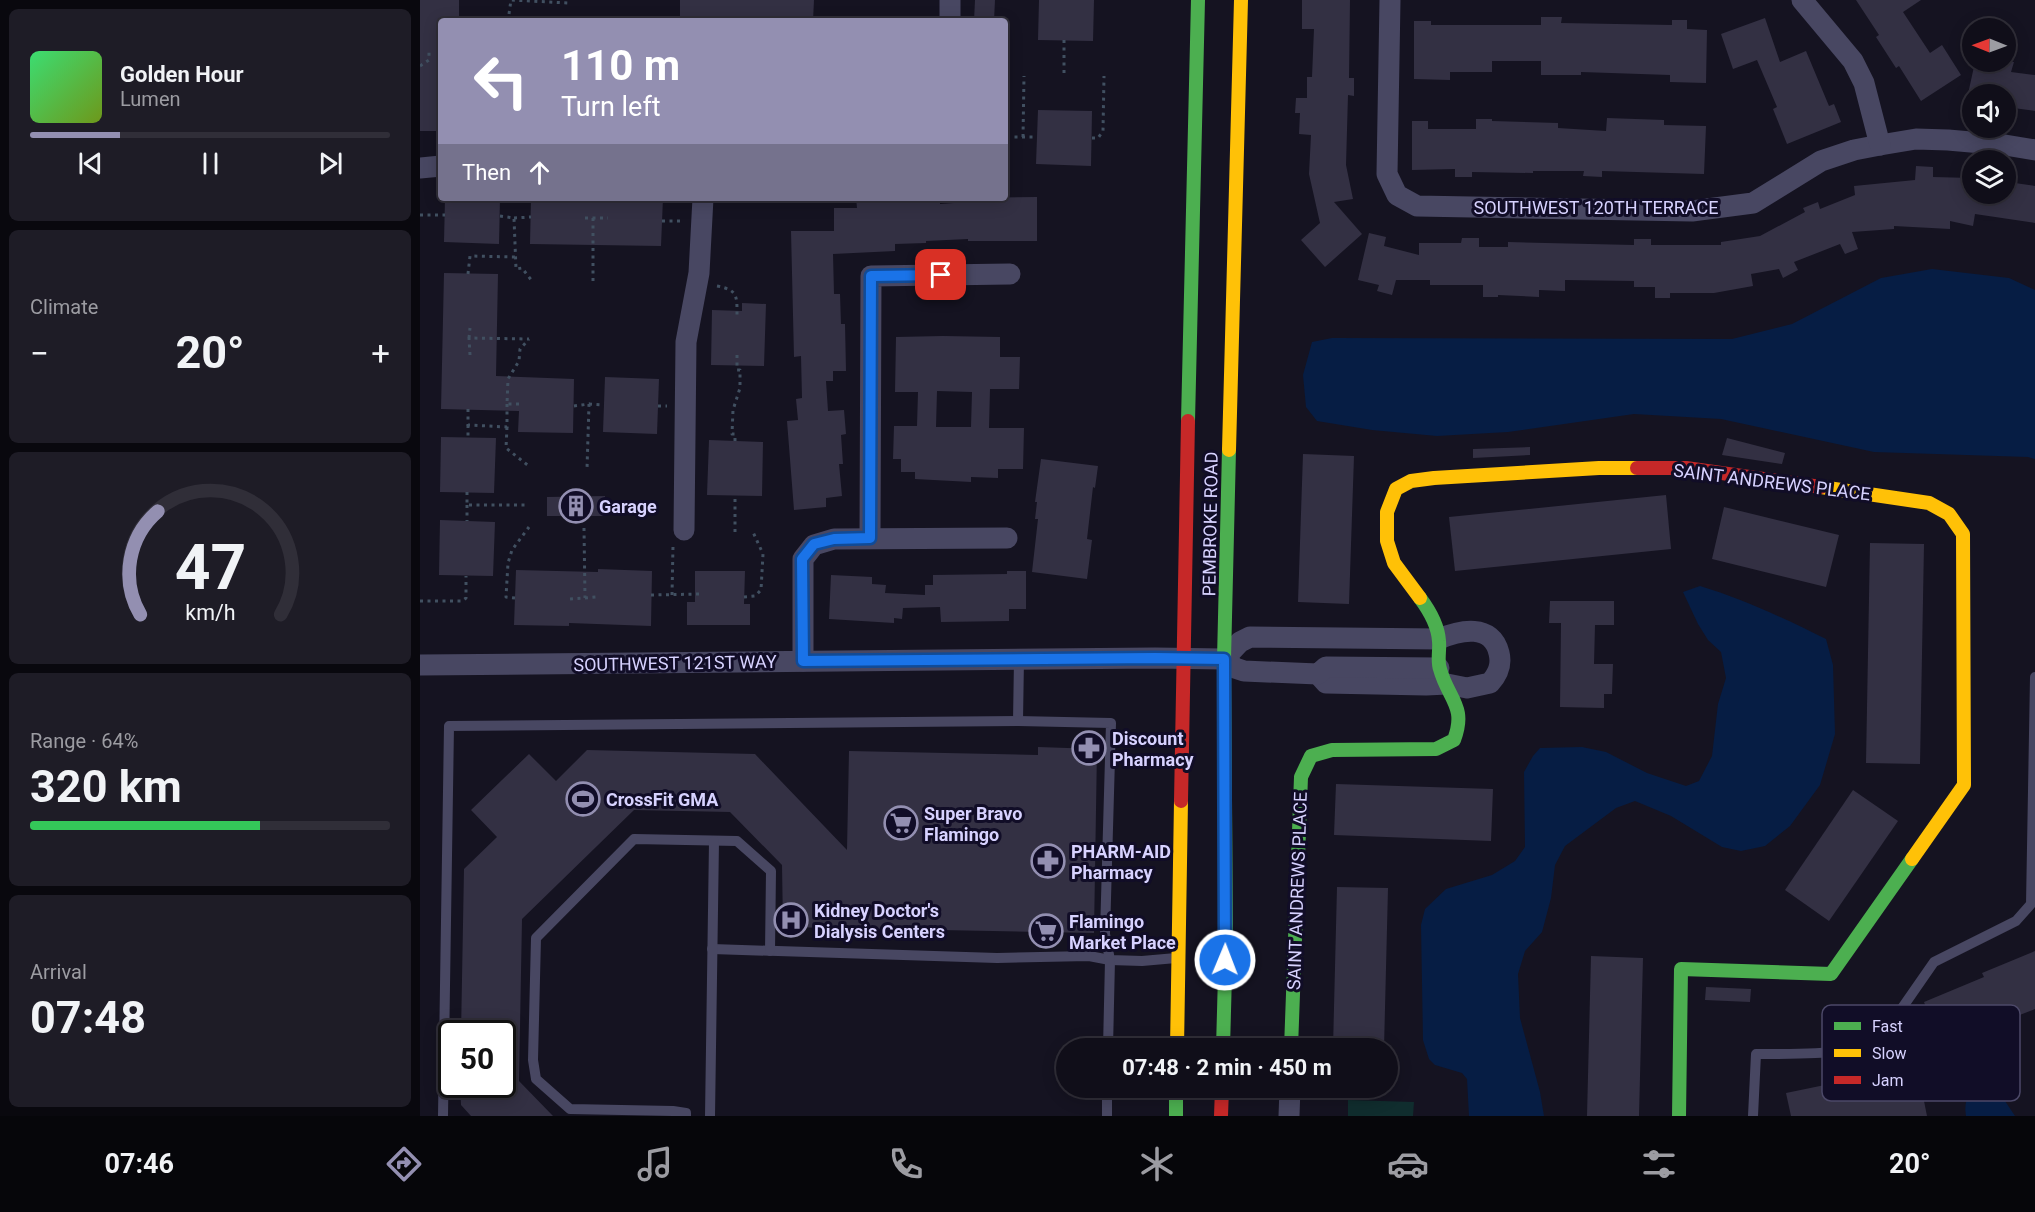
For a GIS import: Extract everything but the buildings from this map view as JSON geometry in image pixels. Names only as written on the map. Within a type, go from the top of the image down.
[{"type":"main road","name":"PEMBROKE ROAD","points":[[1177,1038],[1183,659],[1198,0]]},
{"type":"main road","name":"PEMBROKE ROAD","points":[[1223,1038],[1226,938],[1224,659],[1241,0]]},
{"type":"main road","name":"SAINT ANDREWS PLACE","points":[[1291,1038],[1301,777],[1311,756],[1332,750],[1436,749],[1454,740],[1460,725],[1457,706],[1443,676],[1438,639],[1430,611],[1394,563],[1387,541],[1387,512],[1396,489],[1411,481],[1599,468],[1686,468],[1929,503],[1949,514],[1963,534],[1964,785],[1832,974],[1681,969],[1679,1116]]},
{"type":"main road","points":[[1176,1098],[1176,1116]]},
{"type":"main road","points":[[1221,1116],[1222,1098]]},
{"type":"street","points":[[950,0],[950,18]]},
{"type":"street","name":"SOUTHWEST 120TH TERRACE","points":[[1390,0],[1387,174],[1397,195],[1417,206],[1692,211],[1753,202],[1821,161],[1854,150],[1880,145],[1916,139],[1948,140],[2035,150]]},
{"type":"street","points":[[1802,0],[1853,61],[1864,83],[1880,145]]},
{"type":"street","points":[[420,168],[438,166]]},
{"type":"street","points":[[679,536],[686,342],[699,273],[703,201]]},
{"type":"street","points":[[870,538],[871,276],[1010,274]]},
{"type":"street","points":[[803,661],[802,559],[814,544],[834,539],[1007,538]]},
{"type":"street","points":[[1465,631],[1489,635],[1497,644],[1501,659],[1498,673],[1490,684],[1467,688],[1443,676],[1326,667],[1318,674],[1244,671],[1235,668],[1224,659],[1240,642],[1250,637],[1438,639],[1465,631]]},
{"type":"street","name":"SOUTHWEST 121ST WAY","points":[[420,665],[1224,659]]},
{"type":"street","points":[[1289,1116],[1290,1098]]},
{"type":"lane","points":[[1018,721],[1019,659]]},
{"type":"lane","points":[[1904,1005],[1934,962],[2016,921],[2034,906],[2035,677]]},
{"type":"lane","points":[[443,1116],[449,726],[1018,721],[1111,723],[1105,934],[1110,960],[1108,1038]]},
{"type":"lane","points":[[686,1116],[686,1113],[673,1112],[570,1109],[536,1079],[533,1060],[536,938],[634,839],[737,841],[771,871],[770,951]]},
{"type":"lane","points":[[710,1116],[714,841]]},
{"type":"lane","points":[[712,950],[997,957],[1089,956],[1110,960],[1142,961],[1179,958]]},
{"type":"lane","points":[[1753,1116],[1756,1054],[1822,1053]]},
{"type":"lane","points":[[1107,1098],[1107,1116]]},
{"type":"path","points":[[510,14],[510,0],[568,3]]},
{"type":"path","points":[[1064,40],[1064,76]]},
{"type":"path","points":[[420,66],[429,60],[429,51]]},
{"type":"path","points":[[1023,137],[1024,76]]},
{"type":"path","points":[[1092,138],[1098,138],[1103,131],[1104,76]]},
{"type":"path","points":[[1008,137],[1037,137]]},
{"type":"path","points":[[420,215],[445,215]]},
{"type":"path","points":[[500,216],[531,217]]},
{"type":"path","points":[[514,218],[516,269],[522,268],[532,281]]},
{"type":"path","points":[[585,218],[608,218]]},
{"type":"path","points":[[593,281],[594,218]]},
{"type":"path","points":[[468,274],[470,256],[517,257]]},
{"type":"path","points":[[697,283],[728,288],[735,293],[737,316]]},
{"type":"path","points":[[470,328],[470,355]]},
{"type":"path","points":[[470,338],[529,339],[520,349],[519,362],[508,379],[506,448],[530,467]]},
{"type":"path","points":[[735,441],[735,434],[732,434],[733,410],[740,388],[737,353]]},
{"type":"path","points":[[507,404],[519,405]]},
{"type":"path","points":[[587,469],[589,404]]},
{"type":"path","points":[[574,406],[604,405]]},
{"type":"path","points":[[468,410],[468,438]]},
{"type":"path","points":[[468,425],[507,427]]},
{"type":"path","points":[[467,492],[467,521]]},
{"type":"path","points":[[735,496],[735,531]]},
{"type":"path","points":[[467,505],[530,506]]},
{"type":"path","points":[[515,598],[506,597],[508,563],[512,550],[529,527]]},
{"type":"path","points":[[584,528],[585,598]]},
{"type":"path","points":[[744,597],[755,596],[761,590],[763,554],[753,532]]},
{"type":"path","points":[[672,595],[679,536]]},
{"type":"path","points":[[420,601],[462,601],[466,598],[466,576]]},
{"type":"path","points":[[651,595],[700,594]]},
{"type":"path","points":[[570,599],[597,597]]},
{"type":"green space","points":[[1348,1100],[1414,1102],[1413,1116],[1348,1116]]},
{"type":"water","points":[[1932,269],[2009,278],[2035,290],[2035,459],[1874,452],[1721,419],[1634,414],[1508,432],[1437,436],[1372,430],[1317,421],[1306,407],[1303,375],[1312,342],[1332,338],[1732,339],[1792,324],[1881,278]]},
{"type":"water","points":[[1700,586],[1764,610],[1826,639],[1833,665],[1835,734],[1820,785],[1790,826],[1765,846],[1741,851],[1722,847],[1671,816],[1635,801],[1616,808],[1565,846],[1555,865],[1551,898],[1542,932],[1525,951],[1518,974],[1520,1018],[1540,1092],[1544,1116],[1469,1116],[1467,1079],[1462,1073],[1435,1065],[1429,1059],[1423,1040],[1421,925],[1425,909],[1446,889],[1492,875],[1515,861],[1525,847],[1524,772],[1540,748],[1582,747],[1606,752],[1647,773],[1686,786],[1699,781],[1712,756],[1718,704],[1726,678],[1721,652],[1708,640],[1683,592]]},
{"type":"water","points":[[1967,1101],[2005,1101],[2015,1116],[1966,1116]]},
{"type":"traffic: fast","points":[[1188,421],[1198,0]]},
{"type":"traffic: fast","points":[[1223,1038],[1226,938],[1224,659],[1229,450]]},
{"type":"traffic: fast","points":[[1291,1038],[1301,777],[1311,756],[1332,750],[1436,749],[1454,740],[1458,719],[1457,711],[1439,666],[1437,629],[1420,598]]},
{"type":"traffic: fast","points":[[1679,1116],[1681,969],[1831,974],[1912,859]]},
{"type":"traffic: fast","points":[[1176,1098],[1176,1116]]},
{"type":"traffic: slow","points":[[1229,450],[1241,0]]},
{"type":"traffic: slow","points":[[1420,598],[1394,563],[1387,541],[1387,512],[1396,489],[1411,481],[1434,478],[1599,468],[1637,468]]},
{"type":"traffic: slow","points":[[1821,487],[1929,503],[1949,514],[1963,534],[1964,785],[1912,859]]},
{"type":"traffic: slow","points":[[1177,1038],[1181,801]]},
{"type":"traffic: jam","points":[[1181,801],[1188,421]]},
{"type":"traffic: jam","points":[[1637,468],[1686,468],[1821,487]]},
{"type":"traffic: jam","points":[[1221,1116],[1222,1098]]},
{"type":"place","name":"Garage","points":[[576,506]]},
{"type":"place","name":"Discount Pharmacy","points":[[1089,748]]},
{"type":"place","name":"CrossFit GMA","points":[[583,799]]},
{"type":"place","name":"Super Bravo Flamingo","points":[[901,823]]},
{"type":"place","name":"PHARM-AID Pharmacy","points":[[1048,861]]},
{"type":"place","name":"Kidney Doctor's Dialysis Centers","points":[[791,920]]},
{"type":"place","name":"Flamingo Market Place","points":[[1046,931]]},
{"type":"route","points":[[941,275],[871,276],[870,538],[834,539],[814,544],[802,559],[803,661],[1224,659],[1225,960]]}]
